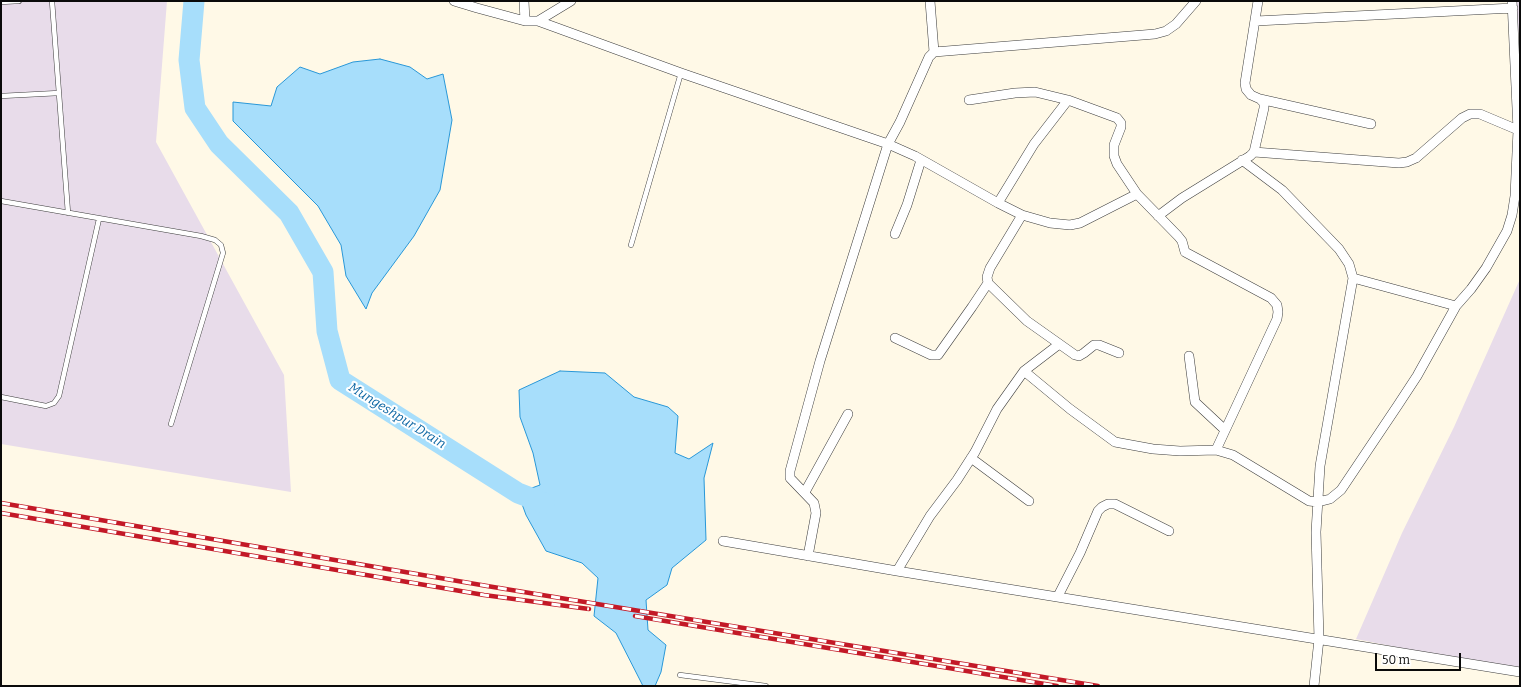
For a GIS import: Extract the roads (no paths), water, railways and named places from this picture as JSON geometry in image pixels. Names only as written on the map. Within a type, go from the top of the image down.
[{"type":"street","points":[[454,1],[525,20],[538,21],[681,73],[888,144],[921,160],[1022,215],[1050,223],[1070,225],[1080,223],[1137,194]]},
{"type":"street","points":[[524,1],[525,20]]},
{"type":"street","points":[[930,1],[934,52]]},
{"type":"street","points":[[808,556],[816,513],[814,504],[805,492],[790,478],[790,471],[820,361],[888,144],[900,122],[929,57],[934,52],[1155,34],[1166,31],[1176,24],[1196,1]]},
{"type":"street","points":[[1258,1],[1245,83],[1246,90],[1251,95],[1260,99],[1371,124]]},
{"type":"street","points":[[538,21],[567,2]]},
{"type":"street","points":[[1024,371],[1070,409],[1116,442],[1153,449],[1180,451],[1216,450],[1232,455],[1303,498],[1318,502],[1330,499],[1341,490],[1417,376],[1456,306],[1471,289],[1486,268],[1507,231],[1512,216],[1518,130],[1512,5],[1256,21]]},
{"type":"street","points":[[969,100],[1015,92],[1035,92],[1068,100],[1112,115],[1119,120],[1121,127],[1114,146],[1116,160],[1137,194],[1182,241],[1185,252],[1272,298],[1277,305],[1277,319],[1216,450]]},
{"type":"street","points":[[1254,152],[1264,108],[1264,103],[1260,99]]},
{"type":"street","points":[[998,203],[1034,144],[1068,100]]},
{"type":"street","points":[[1158,216],[1182,198],[1254,152],[1398,163],[1407,162],[1416,158],[1462,118],[1470,114],[1480,114],[1518,130]]},
{"type":"street","points":[[896,234],[921,160]]},
{"type":"street","points":[[1242,160],[1282,190],[1339,249],[1349,264],[1353,278],[1320,466],[1316,532],[1319,639],[1314,686]]},
{"type":"street","points":[[1022,215],[990,268],[987,276],[988,283],[1027,321],[1058,345],[1075,355],[1079,356],[1094,345],[1099,345],[1119,354]]},
{"type":"street","points":[[1353,278],[1456,306]]},
{"type":"street","points":[[895,338],[931,355],[938,355],[988,283]]},
{"type":"street","points":[[897,571],[930,516],[971,458],[997,409],[1024,371],[1058,345]]},
{"type":"street","points":[[1189,356],[1195,402],[1225,430]]},
{"type":"street","points":[[805,492],[848,414]]},
{"type":"street","points":[[971,458],[1030,501]]},
{"type":"street","points":[[1058,596],[1080,553],[1098,511],[1102,506],[1115,504],[1169,531]]},
{"type":"street","points":[[723,541],[897,571],[1520,672]]},
{"type":"lane","points":[[1,2],[19,1]]},
{"type":"lane","points":[[52,1],[68,213]]},
{"type":"lane","points":[[631,245],[681,73]]},
{"type":"lane","points":[[1,96],[59,93]]},
{"type":"lane","points":[[1,201],[201,236],[215,240],[221,245],[223,253],[172,424]]},
{"type":"lane","points":[[1,397],[46,406],[54,403],[60,396],[99,219]]},
{"type":"lane","points":[[680,675],[766,686]]},
{"type":"water","points":[[380,59],[410,67],[427,79],[443,74],[452,120],[440,190],[414,236],[372,293],[366,309],[346,276],[341,245],[318,206],[233,121],[233,102],[271,106],[277,87],[300,67],[320,74],[353,62]]},
{"type":"water","points":[[560,371],[605,373],[634,397],[668,407],[678,416],[675,453],[689,459],[713,443],[704,478],[706,540],[672,568],[667,585],[646,600],[648,630],[666,645],[661,672],[655,686],[643,686],[616,633],[594,616],[598,578],[582,563],[546,551],[526,515],[518,493],[540,485],[533,453],[520,417],[519,390]]},
{"type":"waterway","name":"Mungeshpur Drain","points":[[194,1],[189,60],[195,108],[219,144],[289,213],[323,272],[327,331],[340,380],[518,493],[544,503]]},
{"type":"railway","points":[[1,503],[487,586],[1098,686]]},
{"type":"railway","points":[[1,513],[484,595],[589,609]]},
{"type":"railway","points":[[635,616],[1057,686]]}]
